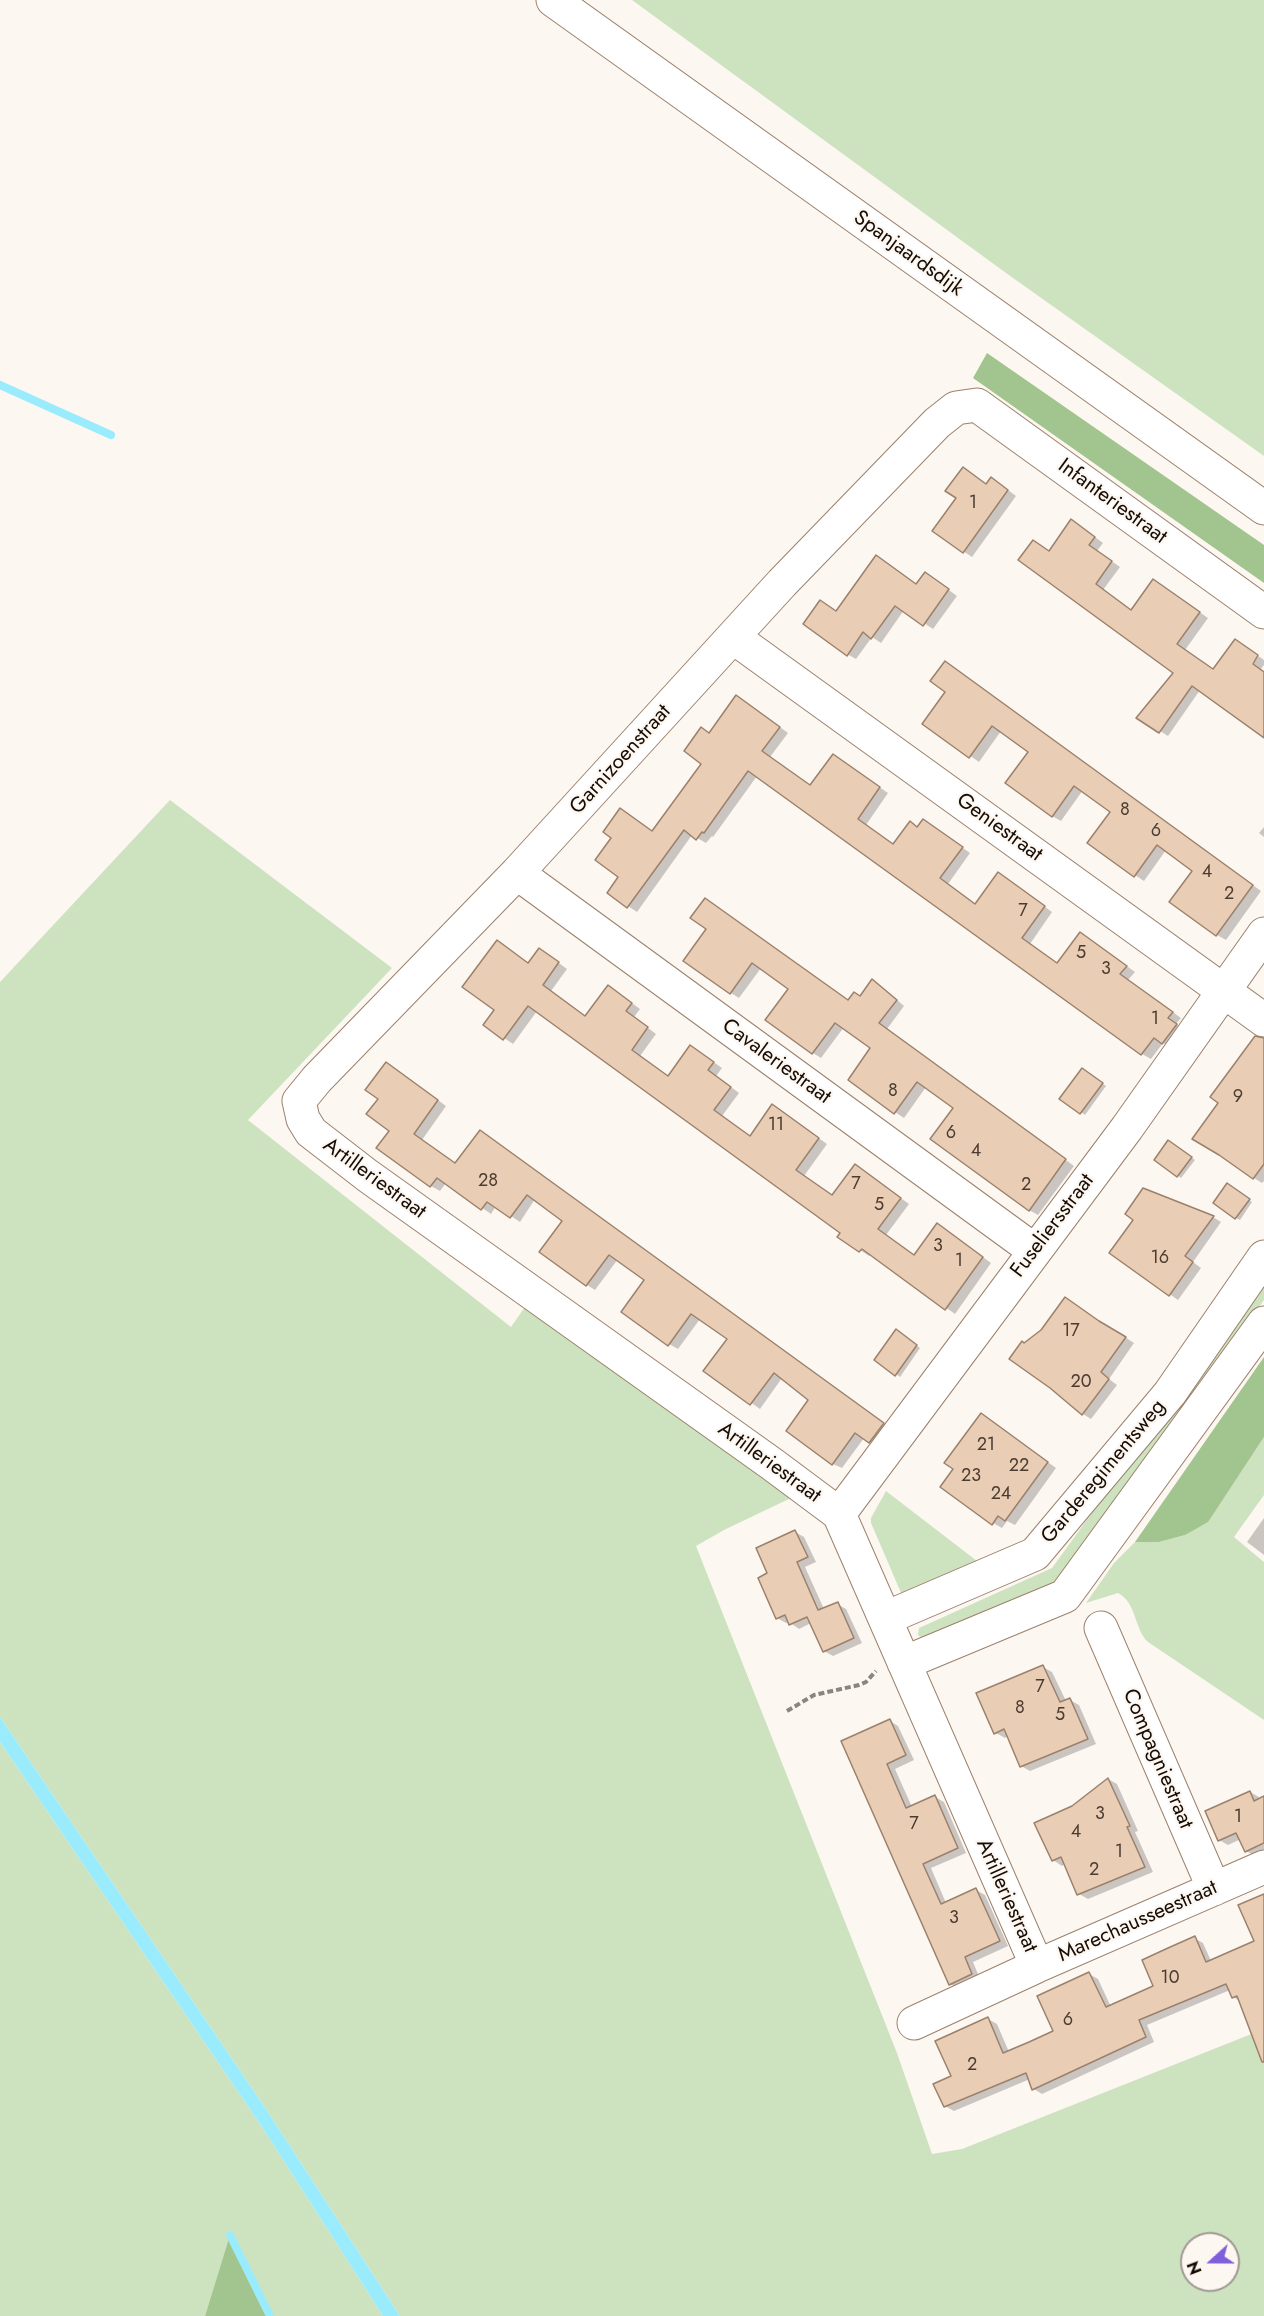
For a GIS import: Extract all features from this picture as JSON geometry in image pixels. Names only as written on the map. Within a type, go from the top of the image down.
[{"type":"street","name":"Spanjaardsdijk","points":[[553,0],[1264,508]]},
{"type":"street","name":"Infanteriestraat","points":[[956,408],[977,405],[1264,612]]},
{"type":"street","name":"Garnizoenstraat","points":[[303,1119],[299,1101],[317,1079],[517,873],[733,637],[937,423],[956,408]]},
{"type":"street","name":"Geniestraat","points":[[733,637],[1264,1020]]},
{"type":"street","name":"Cavaleriestraat","points":[[517,873],[1035,1251]]},
{"type":"street","name":"Fuseliersstraat","points":[[839,1514],[1127,1128],[1264,934]]},
{"type":"street","name":"Artilleriestraat","points":[[303,1119],[311,1132],[368,1176],[839,1514],[1037,1966]]},
{"type":"street","name":"Garderegimentsweg","points":[[895,1641],[1035,1554],[1170,1393],[1264,1257]]},
{"type":"street","name":"Garderegimentsweg","points":[[895,1641],[1065,1596],[1264,1323]]},
{"type":"street","name":"Compagniestraat","points":[[1101,1628],[1214,1889]]},
{"type":"street","name":"Marechausseestraat","points":[[914,2023],[1037,1966],[1264,1867]]},
{"type":"path","points":[[787,1711],[814,1695],[850,1688],[866,1682],[876,1671],[895,1641]]},
{"type":"green space","points":[[632,0],[1264,0],[1264,456],[1006,273]]},
{"type":"green space","points":[[987,353],[1264,545],[1264,583],[973,378]]},
{"type":"green space","points":[[170,800],[392,968],[248,1120],[511,1327],[527,1304],[791,1498],[696,1546],[897,2053],[932,2154],[962,2149],[1264,2029],[1264,2316],[400,2316],[266,2109],[0,1717],[0,982]]},
{"type":"green space","points":[[1264,1275],[1264,1300],[1058,1581],[923,1639],[918,1635],[919,1628],[1052,1568]]},
{"type":"green space","points":[[1264,1357],[1264,1437],[1208,1522],[1185,1535],[1159,1542],[1135,1542]]},
{"type":"green space","points":[[1264,1437],[1264,1495],[1234,1537],[1264,1562],[1264,1720],[1148,1642],[1143,1637],[1129,1603],[1118,1593],[1086,1603],[1114,1563],[1135,1542],[1159,1542],[1185,1535],[1224,1497]]},
{"type":"green space","points":[[886,1491],[977,1561],[902,1595],[871,1523],[871,1518]]},
{"type":"green space","points":[[0,1742],[262,2127],[383,2316],[270,2316],[230,2236],[205,2316],[0,2316]]},
{"type":"green space","points":[[230,2235],[270,2316],[205,2316]]},
{"type":"water","points":[[0,1717],[266,2109],[400,2316],[383,2316],[262,2127],[0,1742]]},
{"type":"building","points":[[963,467],[986,484],[991,477],[1008,490],[963,553],[932,531],[956,498],[945,491]]},
{"type":"building","points":[[1071,519],[1095,537],[1089,545],[1112,561],[1096,584],[1131,610],[1153,579],[1200,612],[1177,644],[1213,669],[1235,639],[1258,655],[1253,664],[1264,672],[1264,738],[1192,686],[1159,733],[1136,718],[1173,673],[1018,560],[1033,540],[1049,551]]},
{"type":"building","points":[[876,555],[916,584],[925,572],[949,589],[923,626],[895,606],[871,639],[863,632],[847,656],[803,624],[820,600],[836,611]]},
{"type":"building","points":[[945,661],[1253,885],[1216,936],[1169,902],[1192,871],[1157,845],[1134,877],[1087,843],[1110,812],[1074,786],[1052,817],[1005,783],[1028,752],[992,726],[969,758],[922,724],[945,692],[930,681]]},
{"type":"building","points":[[736,695],[780,727],[762,751],[810,785],[833,754],[880,787],[858,819],[893,844],[910,821],[917,827],[923,819],[963,847],[940,878],[975,904],[998,872],[1045,906],[1022,938],[1057,963],[1080,932],[1127,966],[1120,974],[1173,1012],[1168,1018],[1177,1024],[1162,1044],[1154,1038],[1141,1055],[748,771],[704,833],[702,832],[696,840],[684,830],[627,908],[607,893],[618,877],[595,860],[611,838],[603,832],[620,808],[652,831],[701,764],[684,751],[701,727],[709,733]]},
{"type":"building","points":[[705,898],[848,1000],[854,992],[860,996],[872,979],[897,1000],[879,1023],[1066,1159],[1029,1211],[930,1139],[953,1108],[917,1082],[894,1114],[848,1080],[870,1048],[835,1023],[812,1054],[765,1020],[788,989],[752,963],[730,994],[683,961],[706,929],[690,918]]},
{"type":"building","points":[[497,940],[528,963],[539,948],[559,962],[543,985],[585,1016],[608,985],[632,1003],[626,1011],[648,1027],[632,1050],[668,1076],[690,1045],[714,1062],[708,1070],[731,1087],[714,1110],[750,1136],[772,1104],[819,1138],[796,1170],[832,1195],[855,1164],[901,1198],[878,1229],[914,1255],[937,1223],[983,1257],[945,1310],[862,1249],[859,1252],[837,1237],[840,1233],[528,1006],[503,1040],[483,1025],[494,1010],[462,987]]},
{"type":"building","points":[[1255,1036],[1264,1038],[1264,1164],[1253,1179],[1192,1139],[1218,1103],[1210,1097]]},
{"type":"building","points":[[386,1062],[438,1100],[414,1134],[455,1163],[480,1130],[884,1423],[869,1443],[855,1433],[832,1465],[786,1431],[808,1400],[774,1373],[750,1405],[703,1371],[727,1339],[691,1314],[668,1346],[621,1312],[644,1280],[609,1255],[586,1286],[539,1252],[562,1221],[527,1195],[510,1218],[487,1202],[481,1210],[437,1178],[430,1187],[376,1148],[389,1131],[366,1114],[378,1099],[365,1090]]},
{"type":"building","points":[[1082,1068],[1103,1083],[1080,1114],[1059,1099]]},
{"type":"building","points":[[1168,1140],[1192,1157],[1177,1177],[1154,1160]]},
{"type":"building","points":[[1227,1183],[1250,1199],[1235,1219],[1213,1203]]},
{"type":"building","points":[[1143,1188],[1214,1216],[1185,1256],[1193,1262],[1169,1296],[1109,1253],[1133,1220],[1125,1214]]},
{"type":"building","points":[[1065,1297],[1126,1337],[1101,1372],[1109,1379],[1082,1415],[1050,1388],[1009,1359],[1022,1341],[1024,1343],[1041,1330]]},
{"type":"building","points":[[896,1329],[917,1345],[895,1376],[874,1360]]},
{"type":"building","points":[[981,1413],[1048,1462],[1005,1521],[998,1516],[992,1525],[940,1487],[953,1469],[944,1463]]},
{"type":"building","points":[[795,1530],[808,1557],[797,1562],[818,1610],[838,1602],[854,1638],[823,1652],[807,1617],[789,1625],[785,1615],[776,1619],[758,1578],[767,1573],[756,1548]]},
{"type":"building","points":[[1043,1665],[1060,1702],[1070,1698],[1088,1739],[1020,1767],[1004,1729],[994,1734],[976,1693]]},
{"type":"building","points":[[890,1719],[906,1755],[887,1764],[906,1808],[935,1795],[958,1848],[923,1864],[941,1904],[976,1888],[1000,1941],[965,1957],[972,1974],[949,1985],[841,1741]]},
{"type":"building","points":[[1108,1778],[1130,1826],[1127,1827],[1145,1867],[1077,1895],[1061,1857],[1052,1861],[1034,1823],[1072,1806]]},
{"type":"building","points":[[1250,1791],[1254,1801],[1264,1796],[1264,1843],[1245,1852],[1236,1833],[1218,1841],[1205,1811]]},
{"type":"building","points":[[1264,1894],[1264,2062],[1262,2062],[1237,1996],[1232,1998],[1226,1984],[1139,2020],[1146,2037],[1032,2090],[1026,2073],[944,2107],[933,2084],[951,2076],[935,2041],[988,2017],[1003,2053],[1029,2042],[1053,2031],[1037,1996],[1089,1972],[1106,2007],[1153,1986],[1142,1960],[1168,1948],[1195,1936],[1206,1962],[1254,1941],[1238,1905]]},
{"type":"waterway","points":[[0,385],[111,435]]},
{"type":"waterway","points":[[230,2235],[270,2316]]}]
